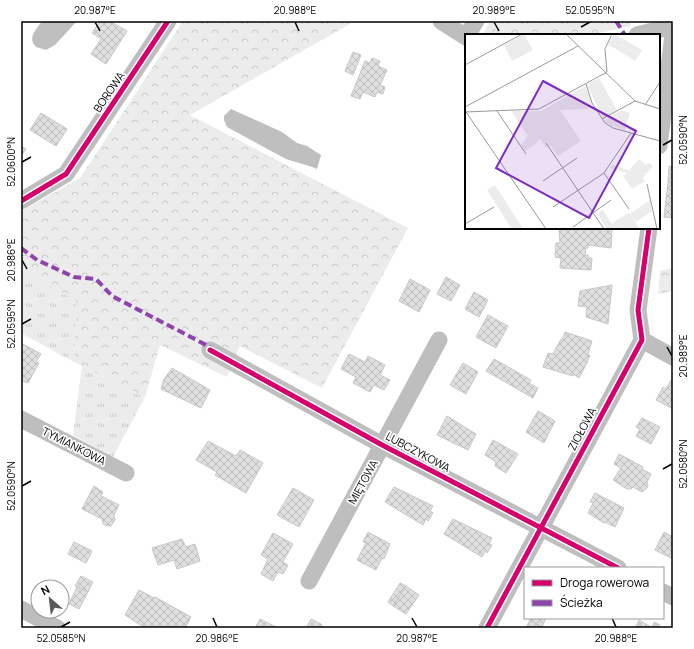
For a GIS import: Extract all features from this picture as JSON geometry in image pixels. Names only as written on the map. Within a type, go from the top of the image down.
[{"type":"street","name":"BOROWA","points":[[21,201],[66,174],[168,21]]},
{"type":"street","points":[[441,21],[465,36]]},
{"type":"street","points":[[468,34],[476,21]]},
{"type":"street","points":[[641,34],[673,26]]},
{"type":"street","points":[[660,138],[673,35]]},
{"type":"street","points":[[649,229],[638,310],[642,340],[673,357]]},
{"type":"street","name":"MIĘTOWA","points":[[309,581],[384,446],[439,340]]},
{"type":"street","name":"ZIOŁOWA","points":[[487,628],[642,340]]},
{"type":"street","name":"LUBCZYKOWA","points":[[210,350],[384,446],[616,567]]},
{"type":"street","name":"TYMIANKOWA","points":[[21,419],[126,473]]},
{"type":"street","points":[[664,592],[673,597]]},
{"type":"street","points":[[21,609],[57,628]]},
{"type":"green space","points":[[183,21],[349,21],[350,24],[190,115],[408,228],[322,388],[240,346],[227,377],[160,345],[145,397],[74,362],[77,301],[21,269],[21,211],[80,178]]},
{"type":"green space","points":[[490,21],[629,21],[631,26],[595,34],[483,34]]},
{"type":"green space","points":[[673,268],[673,291],[658,294],[660,271]]},
{"type":"green space","points":[[21,269],[77,301],[74,362],[21,333]]},
{"type":"green space","points":[[82,366],[145,397],[113,457],[73,435]]},
{"type":"shaded area","points":[[42,21],[77,21],[55,45],[46,50],[36,47],[32,40],[33,34]]},
{"type":"shaded area","points":[[231,109],[282,132],[297,143],[307,146],[321,155],[317,169],[286,159],[227,127],[224,116]]},
{"type":"building","points":[[97,21],[109,21],[127,31],[106,64],[91,54],[101,39],[92,33],[99,23]]},
{"type":"building","points":[[353,52],[361,55],[353,75],[345,71]]},
{"type":"building","points":[[372,58],[380,61],[378,66],[387,70],[380,85],[385,87],[383,94],[377,92],[375,97],[363,92],[360,99],[351,96],[365,61],[370,63]]},
{"type":"building","points":[[41,113],[67,129],[56,146],[30,130]]},
{"type":"building","points":[[21,146],[26,149],[21,156]]},
{"type":"building","points":[[669,166],[673,167],[673,182],[668,182]]},
{"type":"building","points":[[668,182],[673,182],[673,218],[664,217]]},
{"type":"building","points":[[561,229],[612,230],[611,248],[588,245],[585,255],[588,255],[588,258],[592,258],[591,270],[560,268],[561,258],[555,257],[556,243],[560,243],[559,231]]},
{"type":"building","points":[[446,277],[460,285],[451,301],[437,294]]},
{"type":"building","points":[[410,279],[430,290],[419,312],[399,301]]},
{"type":"building","points":[[612,285],[608,324],[586,317],[587,307],[578,306],[580,291]]},
{"type":"building","points":[[474,292],[488,300],[479,317],[465,309]]},
{"type":"building","points":[[488,315],[508,326],[496,348],[476,337]]},
{"type":"building","points":[[565,332],[592,341],[588,354],[590,356],[579,378],[573,374],[573,376],[543,367],[548,353],[553,354]]},
{"type":"building","points":[[21,343],[41,354],[36,362],[39,363],[28,383],[21,380]]},
{"type":"building","points":[[349,354],[365,362],[368,356],[385,365],[380,375],[390,380],[384,390],[374,385],[370,392],[353,383],[356,377],[341,369]]},
{"type":"building","points":[[494,359],[531,380],[529,383],[538,388],[533,398],[486,371]]},
{"type":"building","points":[[463,363],[478,372],[466,394],[450,385]]},
{"type":"building","points":[[172,368],[210,390],[201,408],[161,389],[164,379]]},
{"type":"building","points":[[671,380],[673,381],[673,409],[656,400],[663,387],[666,389]]},
{"type":"building","points":[[538,411],[555,421],[544,443],[526,432]]},
{"type":"building","points":[[447,416],[476,434],[468,450],[437,435]]},
{"type":"building","points":[[642,418],[660,427],[651,444],[636,436],[640,429],[636,427]]},
{"type":"building","points":[[493,440],[518,454],[506,473],[495,466],[496,462],[485,455]]},
{"type":"building","points":[[208,441],[236,456],[240,450],[263,463],[246,493],[215,475],[217,472],[196,460]]},
{"type":"building","points":[[619,454],[643,467],[642,469],[651,474],[647,482],[648,486],[642,492],[633,487],[631,489],[627,489],[613,480],[621,468],[614,464]]},
{"type":"building","points":[[94,486],[103,492],[101,496],[119,505],[114,515],[115,520],[111,526],[103,524],[102,519],[82,509]]},
{"type":"building","points":[[394,487],[433,506],[430,511],[433,513],[428,521],[426,519],[423,525],[385,502]]},
{"type":"building","points":[[293,488],[314,500],[299,527],[277,515]]},
{"type":"building","points":[[595,493],[624,508],[615,527],[605,522],[604,523],[588,513],[593,503],[590,502]]},
{"type":"building","points":[[453,519],[492,538],[489,544],[492,545],[487,553],[485,551],[482,557],[444,534]]},
{"type":"building","points":[[368,532],[390,544],[384,559],[382,558],[376,570],[357,560],[366,543],[363,542]]},
{"type":"building","points":[[664,532],[673,537],[673,559],[655,550]]},
{"type":"building","points":[[273,533],[293,544],[283,562],[288,565],[283,574],[278,572],[273,581],[261,574],[268,559],[261,555]]},
{"type":"building","points":[[182,539],[186,547],[195,544],[200,561],[177,569],[174,560],[158,565],[152,548]]},
{"type":"building","points":[[74,542],[92,551],[86,563],[68,554]]},
{"type":"building","points":[[81,576],[93,582],[88,592],[75,586]]},
{"type":"building","points":[[400,583],[406,586],[393,606],[388,602]]},
{"type":"building","points":[[406,586],[419,595],[406,614],[393,606]]},
{"type":"building","points":[[77,587],[88,592],[79,609],[70,604]]},
{"type":"building","points":[[139,590],[191,617],[185,628],[153,626],[152,628],[145,628],[125,615]]},
{"type":"building","points":[[260,619],[278,628],[255,628]]},
{"type":"building","points":[[311,619],[321,624],[323,628],[306,628]]},
{"type":"building","points":[[530,619],[546,619],[542,627]]},
{"type":"building","points":[[530,620],[542,627],[545,628],[526,628]]},
{"type":"building","points":[[639,620],[649,626],[648,628],[635,628]]},
{"type":"building","points":[[654,622],[660,625],[659,628],[648,628],[649,626],[652,627]]},
{"type":"marked path","points":[[616,21],[624,34]]},
{"type":"marked path","points":[[21,248],[37,260],[74,277],[96,279],[112,296],[210,347],[212,351]]},
{"type":"cycle path","points":[[21,201],[66,174],[168,21]]},
{"type":"cycle path","points":[[487,628],[642,340],[638,310],[649,229]]},
{"type":"cycle path","points":[[210,350],[384,446],[616,567]]}]
